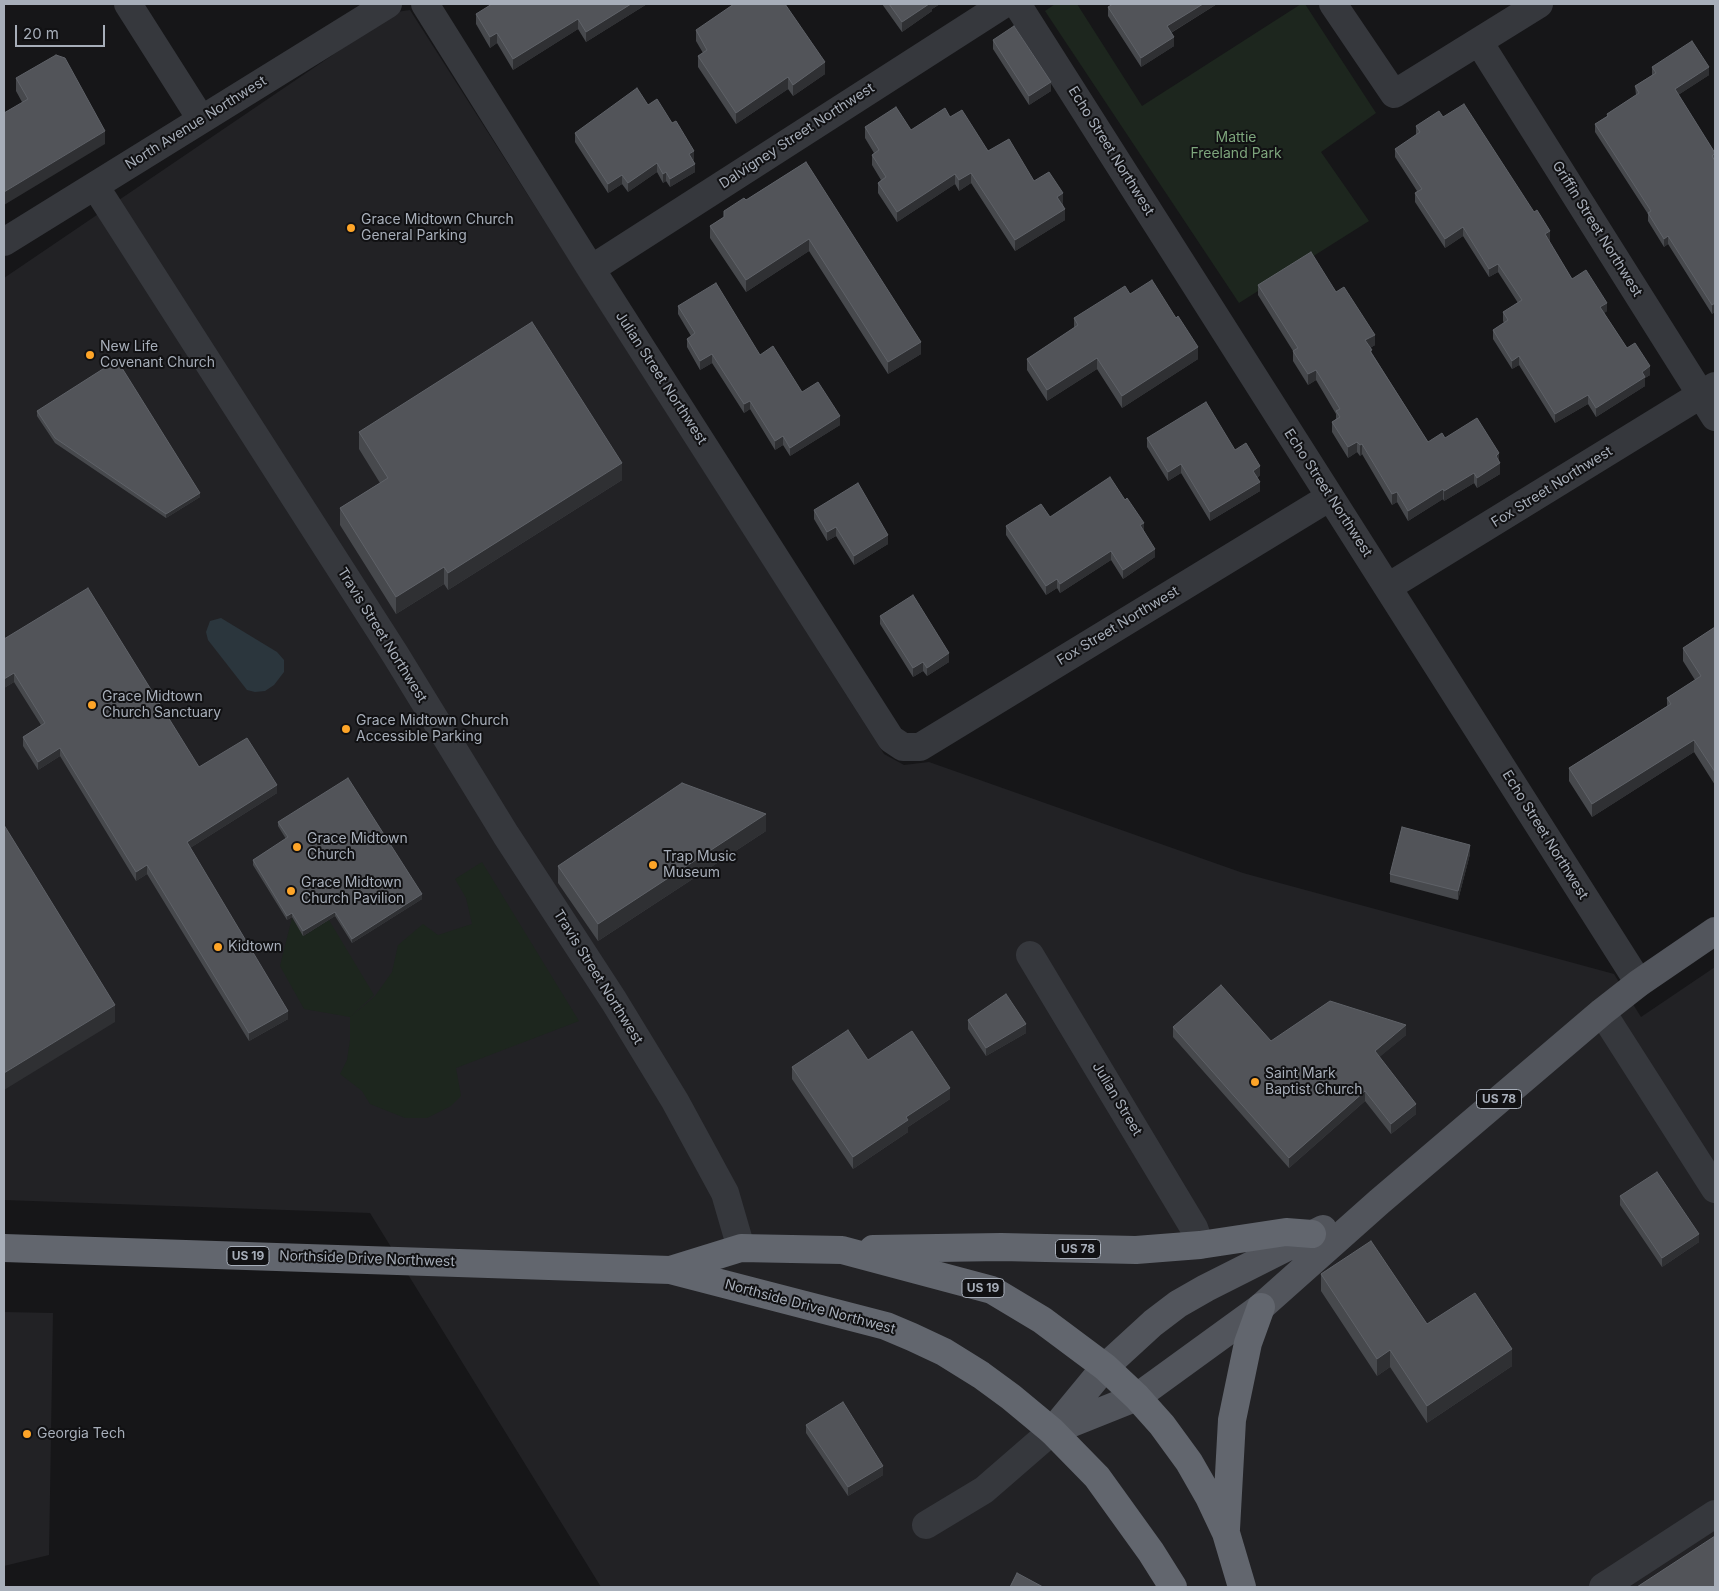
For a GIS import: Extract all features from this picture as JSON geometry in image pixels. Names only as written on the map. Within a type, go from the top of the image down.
[{"type":"highway","name":"US 78","points":[[842,1250],[1001,1247],[1136,1250],[1200,1245],[1286,1232],[1312,1234]]},
{"type":"highway","name":"Northside Drive Northwest","points":[[4,1248],[670,1270],[886,1326],[912,1336],[944,1352],[1011,1397],[1052,1432],[1096,1477],[1151,1552],[1173,1587]]},
{"type":"highway","name":"Northside Drive Northwest","points":[[670,1270],[741,1248],[842,1250],[992,1290],[1042,1320],[1105,1367],[1137,1397],[1162,1425],[1189,1462],[1209,1497],[1226,1533],[1242,1587]]},
{"type":"highway","points":[[1226,1533],[1232,1420],[1248,1343],[1262,1307]]},
{"type":"main road","name":"US 78","points":[[1052,1432],[1137,1397],[1262,1307],[1379,1202],[1602,1012],[1639,983],[1715,931]]},
{"type":"main road","name":"US 78","points":[[1312,1234],[1379,1202]]},
{"type":"main road","points":[[1052,1432],[1105,1367],[1153,1323],[1178,1304],[1312,1234]]},
{"type":"street","points":[[128,4],[201,119]]},
{"type":"street","name":"North Avenue Northwest","points":[[4,242],[388,4]]},
{"type":"street","name":"Julian Street Northwest","points":[[425,4],[591,269],[892,740],[903,747]]},
{"type":"street","name":"Dalvigney Street Northwest","points":[[591,269],[1004,4]]},
{"type":"street","name":"Echo Street Northwest","points":[[1017,4],[1639,983]]},
{"type":"street","points":[[1333,4],[1394,94],[1539,4]]},
{"type":"street","name":"Griffin Street Northwest","points":[[1479,42],[1711,399]]},
{"type":"street","name":"Travis Street Northwest","points":[[95,186],[395,654],[675,1101],[724,1193],[741,1248]]},
{"type":"street","name":"Fox Street Northwest","points":[[1388,587],[1711,399]]},
{"type":"street","name":"Fox Street Northwest","points":[[903,747],[920,747],[1330,496]]},
{"type":"street","name":"Julian Street","points":[[1030,955],[1194,1228],[1200,1245]]},
{"type":"street","points":[[1602,1012],[1715,1189]]},
{"type":"street","points":[[926,1525],[984,1490],[1052,1432]]},
{"type":"street","points":[[1603,1587],[1715,1514]]},
{"type":"shaded area","points":[[410,10],[884,754],[904,765],[929,762],[1243,873],[1614,974],[1641,1017],[1715,967],[1715,1587],[601,1587],[370,1213],[4,1200],[4,278],[396,12]]},
{"type":"shaded area","points":[[221,618],[277,652],[284,660],[284,672],[274,685],[265,691],[255,692],[247,690],[208,640],[206,632],[210,621]]},
{"type":"shaded area","name":"Georgia Tech","points":[[4,1312],[53,1313],[49,1555],[4,1566]]},
{"type":"green space","name":"Mattie Freeland Park","points":[[1055,4],[1077,4],[1142,106],[1301,4],[1305,4],[1376,113],[1321,152],[1369,221],[1239,303],[1045,11]]},
{"type":"green space","points":[[482,862],[579,1021],[456,1068],[461,1096],[451,1106],[427,1118],[405,1118],[370,1104],[362,1091],[340,1074],[347,1060],[350,1040],[350,1017],[375,996],[392,972],[398,945],[423,924],[438,935],[472,924],[466,898],[455,879]]},
{"type":"green space","points":[[292,918],[304,936],[329,920],[374,995],[350,1017],[304,1009],[280,966]]},
{"type":"building","points":[[492,4],[631,4],[586,32],[578,19],[513,59],[497,33],[490,37],[476,14]]},
{"type":"building","points":[[734,4],[785,4],[825,62],[793,85],[788,77],[736,113],[698,56],[707,50],[696,30]]},
{"type":"building","points":[[889,4],[929,4],[902,22]]},
{"type":"building","points":[[1113,4],[1203,4],[1167,26],[1174,37],[1141,58],[1108,7]]},
{"type":"building","points":[[1014,26],[1051,82],[1029,96],[993,40]]},
{"type":"building","points":[[1692,41],[1709,67],[1675,89],[1715,153],[1712,156],[1715,161],[1715,303],[1712,305],[1668,236],[1664,239],[1648,213],[1651,211],[1595,124],[1639,93],[1635,86],[1656,73],[1652,67]]},
{"type":"building","points":[[56,55],[65,58],[105,131],[4,192],[4,113],[28,99],[16,78]]},
{"type":"building","points":[[637,88],[648,105],[657,99],[672,123],[676,121],[694,151],[689,154],[695,164],[670,179],[666,172],[663,174],[657,163],[628,183],[622,175],[608,184],[575,133]]},
{"type":"building","points":[[1464,104],[1534,212],[1537,210],[1550,231],[1545,234],[1572,279],[1586,270],[1607,303],[1600,307],[1627,348],[1635,343],[1650,366],[1642,372],[1645,377],[1596,408],[1588,395],[1555,414],[1519,356],[1512,361],[1493,330],[1508,320],[1503,312],[1522,300],[1498,264],[1489,269],[1463,227],[1445,239],[1415,193],[1422,189],[1395,149],[1420,132],[1416,126],[1439,111],[1443,117]]},
{"type":"building","points":[[896,107],[911,130],[945,108],[950,117],[962,110],[988,151],[1009,139],[1034,181],[1049,172],[1063,193],[1057,197],[1065,209],[1015,240],[971,173],[959,180],[955,174],[897,212],[878,183],[886,177],[872,155],[879,150],[865,127]]},
{"type":"building","points":[[806,162],[921,342],[888,362],[809,239],[746,280],[710,226],[724,217],[724,211],[744,198],[746,200]]},
{"type":"building","points":[[1311,252],[1336,292],[1344,287],[1375,335],[1365,340],[1372,350],[1370,351],[1428,442],[1442,433],[1445,438],[1477,418],[1499,453],[1496,456],[1500,463],[1477,478],[1474,473],[1444,491],[1443,489],[1408,511],[1397,492],[1392,494],[1362,444],[1360,445],[1357,442],[1348,447],[1332,422],[1340,417],[1336,411],[1340,409],[1316,370],[1308,374],[1293,351],[1298,348],[1258,285]]},
{"type":"building","points":[[1152,280],[1176,318],[1178,316],[1198,347],[1122,396],[1097,358],[1047,390],[1027,359],[1078,325],[1074,318],[1125,286],[1130,294]]},
{"type":"building","points":[[716,283],[760,355],[773,346],[802,392],[818,382],[840,416],[790,448],[783,436],[775,441],[750,401],[744,404],[712,354],[700,361],[687,339],[695,333],[678,306]]},
{"type":"building","points":[[532,322],[622,463],[448,573],[444,567],[396,597],[340,508],[388,478],[359,432]]},
{"type":"building","points":[[117,360],[200,493],[166,514],[55,438],[37,411]]},
{"type":"building","points":[[1206,402],[1235,450],[1246,443],[1260,466],[1253,471],[1260,482],[1210,512],[1181,464],[1168,472],[1147,438]]},
{"type":"building","points":[[1110,477],[1125,500],[1127,498],[1144,523],[1140,525],[1155,549],[1123,570],[1111,551],[1060,584],[1057,579],[1046,586],[1006,526],[1041,504],[1050,517]]},
{"type":"building","points":[[858,483],[888,535],[854,556],[836,527],[827,532],[814,510]]},
{"type":"building","name":"Grace Midtown Church Sanctuary","points":[[88,588],[199,767],[247,738],[277,785],[187,842],[288,1011],[249,1033],[147,865],[136,872],[60,748],[38,762],[23,737],[45,723],[14,673],[4,679],[4,639]]},
{"type":"building","points":[[913,595],[949,653],[927,668],[923,662],[913,668],[880,616]]},
{"type":"building","points":[[1715,627],[1715,772],[1694,740],[1592,804],[1569,768],[1671,704],[1667,698],[1701,676],[1683,648]]},
{"type":"building","points":[[348,778],[422,894],[352,939],[335,912],[303,931],[292,913],[287,916],[253,860],[288,837],[278,822]]},
{"type":"building","points":[[682,783],[766,814],[598,924],[558,866]]},
{"type":"building","points":[[4,825],[115,1005],[4,1073]]},
{"type":"building","points":[[1402,827],[1470,845],[1458,891],[1390,874]]},
{"type":"building","points":[[1221,985],[1271,1041],[1330,1001],[1406,1025],[1375,1051],[1416,1104],[1391,1124],[1365,1091],[1289,1158],[1173,1027]]},
{"type":"building","points":[[1006,994],[1026,1024],[986,1048],[968,1020]]},
{"type":"building","points":[[848,1030],[868,1060],[912,1031],[950,1088],[906,1117],[908,1120],[853,1157],[792,1067]]},
{"type":"building","points":[[1657,1172],[1699,1234],[1662,1258],[1620,1196]]},
{"type":"building","points":[[1371,1241],[1427,1324],[1475,1293],[1512,1349],[1427,1406],[1390,1350],[1377,1359],[1321,1274]]},
{"type":"building","points":[[843,1402],[883,1466],[848,1487],[806,1425]]},
{"type":"building","points":[[1715,1536],[1715,1587],[1637,1587]]},
{"type":"building","points":[[1017,1573],[1043,1587],[1010,1587]]},
{"type":"place","name":"Grace Midtown Church General Parking","points":[[351,228]]},
{"type":"place","name":"New Life Covenant Church","points":[[90,355]]},
{"type":"place","name":"Grace Midtown Church Sanctuary","points":[[92,705]]},
{"type":"place","name":"Grace Midtown Church Accessible Parking","points":[[346,729]]},
{"type":"place","name":"Grace Midtown Church","points":[[297,847]]},
{"type":"place","name":"Trap Music Museum","points":[[653,865]]},
{"type":"place","name":"Grace Midtown Church Pavilion","points":[[291,891]]},
{"type":"place","name":"Kidtown","points":[[218,947]]},
{"type":"place","name":"Saint Mark Baptist Church","points":[[1255,1082]]},
{"type":"place","name":"Georgia Tech","points":[[27,1434]]}]
